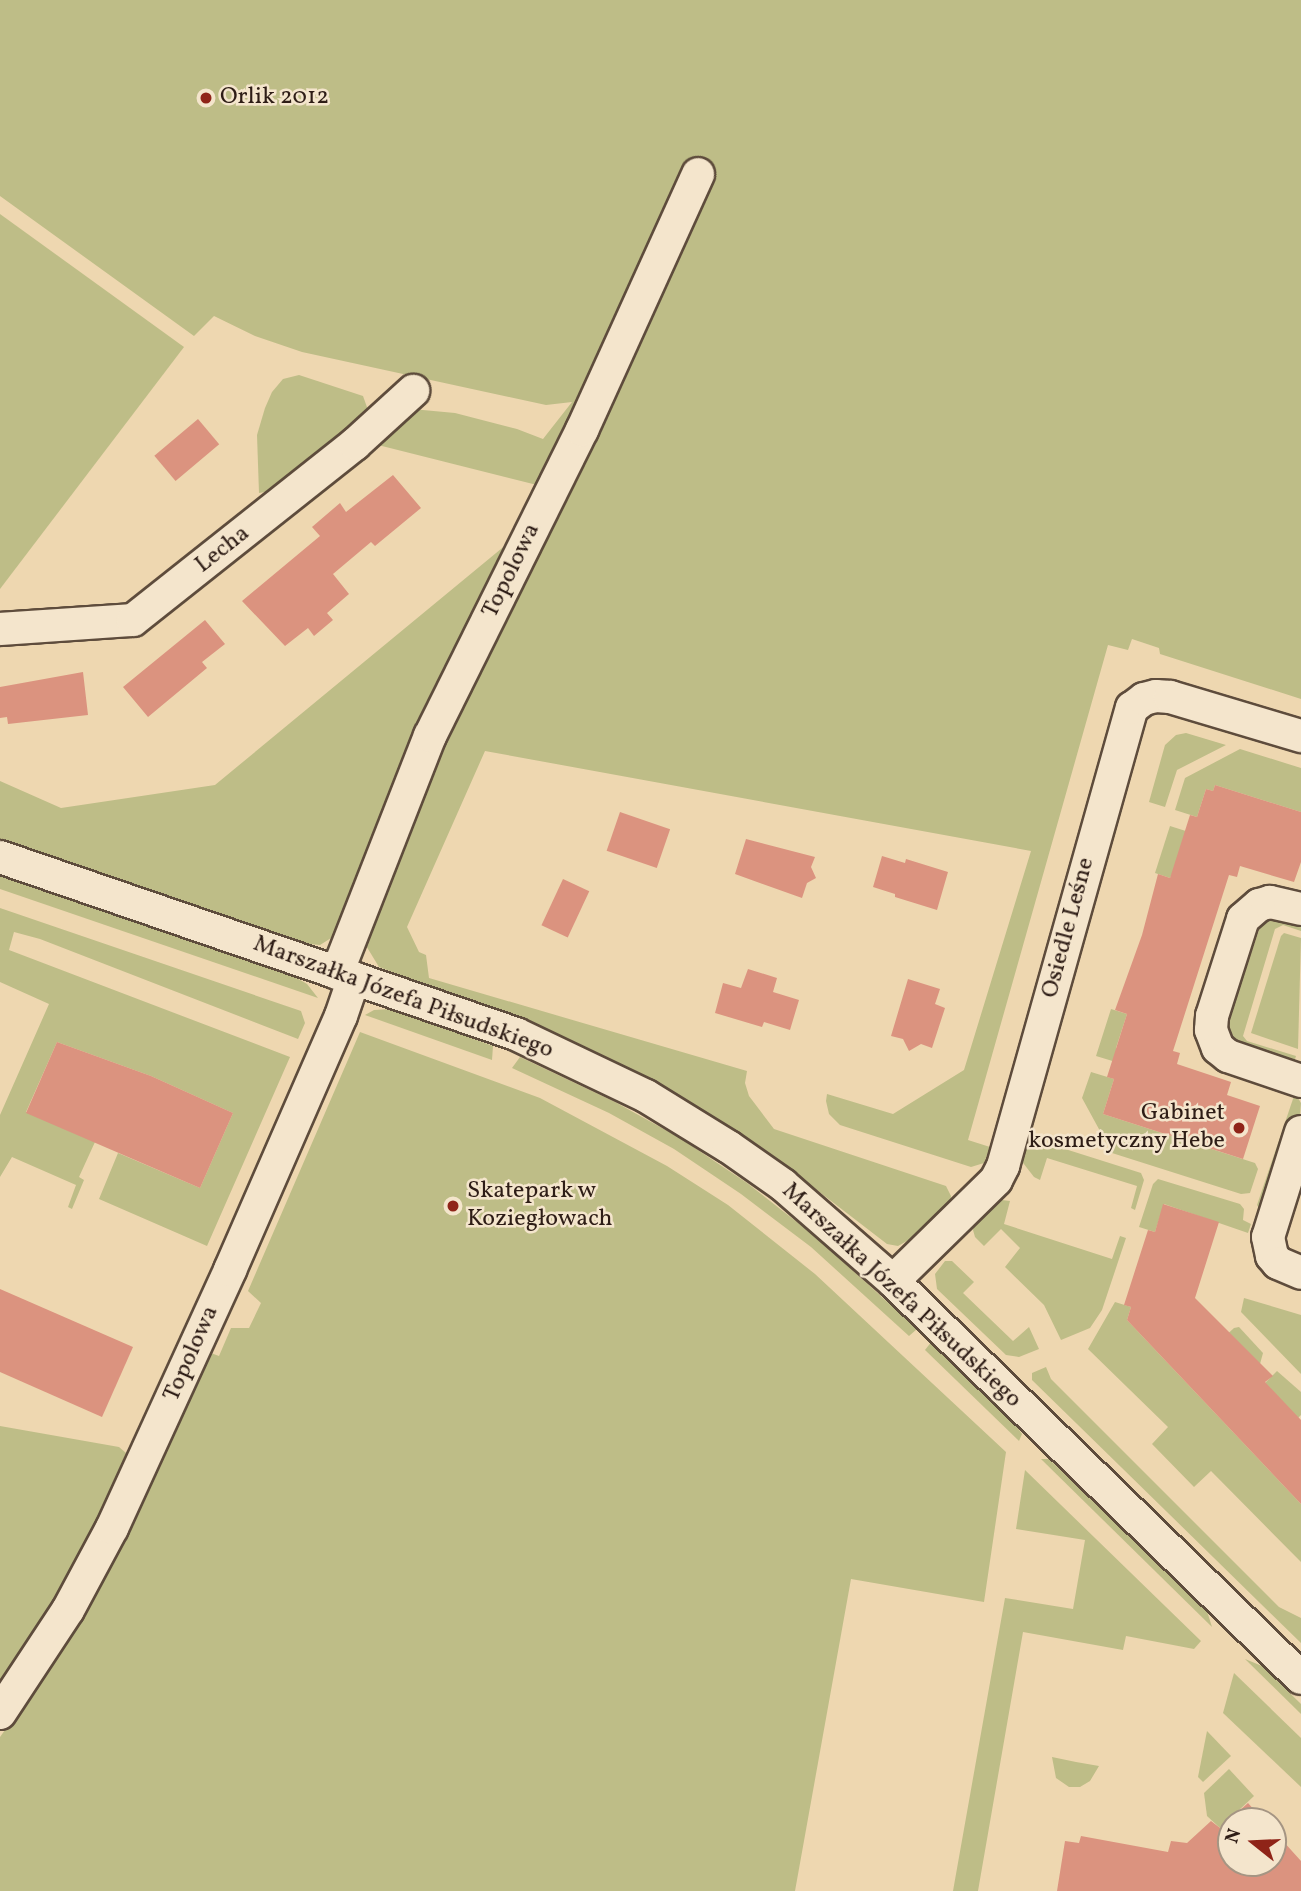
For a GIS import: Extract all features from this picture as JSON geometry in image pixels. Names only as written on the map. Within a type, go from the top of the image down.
[{"type":"street","name":"Topolowa","points":[[0,1713],[68,1610],[112,1528],[230,1270],[341,1016],[346,976],[430,736],[582,430],[698,174]]},
{"type":"street","name":"Lecha","points":[[0,629],[133,620],[307,483],[413,391]]},
{"type":"street","name":"Osiedle Leśne","points":[[893,1281],[996,1180],[1003,1166],[1132,708],[1144,699],[1170,697],[1301,736]]},
{"type":"street","name":"Marszałka Józefa Piłsudskiego","points":[[0,857],[516,1034],[646,1096],[729,1147],[783,1185],[893,1281],[1301,1678]]},
{"type":"street","points":[[1301,909],[1270,902],[1250,911],[1243,919],[1210,1030],[1218,1048],[1228,1056],[1301,1081]]},
{"type":"street","points":[[1301,1132],[1268,1237],[1272,1256],[1278,1263],[1301,1273]]},
{"type":"shaded area","points":[[0,0],[1301,0],[1301,699],[1160,654],[1159,648],[1132,639],[1128,650],[1108,645],[968,1140],[990,1147],[984,1163],[971,1167],[840,1125],[829,1114],[827,1094],[893,1114],[964,1070],[1031,851],[485,751],[407,927],[419,952],[426,955],[429,978],[747,1071],[745,1083],[749,1096],[774,1129],[946,1186],[951,1196],[950,1204],[914,1237],[898,1246],[887,1244],[774,1157],[681,1097],[554,1033],[379,967],[365,944],[339,933],[320,945],[299,943],[0,840],[0,781],[61,808],[215,785],[524,530],[541,486],[378,445],[412,409],[455,413],[517,429],[543,439],[572,402],[546,405],[302,352],[255,336],[214,316],[194,336],[0,196]]},
{"type":"shaded area","points":[[0,214],[184,347],[0,589]]},
{"type":"shaded area","points":[[299,375],[363,396],[368,410],[352,428],[271,491],[259,493],[257,435],[265,408],[272,392],[283,379]]},
{"type":"shaded area","points":[[1186,733],[1226,745],[1177,770],[1165,807],[1149,802],[1165,745],[1176,735]]},
{"type":"shaded area","points":[[1240,749],[1301,768],[1301,812],[1215,785],[1213,791],[1206,789],[1197,817],[1175,810],[1185,778]]},
{"type":"shaded area","points":[[1170,826],[1192,833],[1170,878],[1155,873]]},
{"type":"shaded area","points":[[0,875],[290,974],[307,984],[318,998],[0,889]]},
{"type":"shaded area","points":[[0,908],[301,1011],[305,1023],[298,1039],[40,939],[14,932],[9,950],[290,1057],[207,1246],[99,1199],[118,1153],[200,1188],[233,1113],[151,1076],[57,1042],[26,1112],[95,1142],[79,1177],[84,1180],[72,1209],[68,1207],[76,1185],[12,1157],[0,1177],[0,1115],[49,1004],[0,982]]},
{"type":"shaded area","points":[[1264,915],[1301,920],[1301,931],[1283,925],[1275,929],[1243,1036],[1247,1041],[1296,1056],[1293,1066],[1231,1046],[1225,1031]]},
{"type":"shaded area","points":[[1284,933],[1301,938],[1298,1049],[1251,1033]]},
{"type":"shaded area","points":[[391,1009],[493,1046],[492,1060],[365,1015],[374,1010]]},
{"type":"shaded area","points":[[1111,1009],[1127,1014],[1116,1048],[1119,1063],[1096,1056]]},
{"type":"shaded area","points":[[360,1032],[540,1098],[667,1166],[728,1205],[815,1274],[1006,1452],[984,1602],[851,1579],[795,1891],[0,1891],[0,1737],[15,1716],[208,1352],[219,1356],[231,1328],[249,1328],[261,1303],[248,1291]]},
{"type":"shaded area","points":[[520,1057],[615,1102],[680,1138],[747,1183],[816,1237],[917,1329],[909,1336],[811,1247],[741,1194],[674,1149],[609,1113],[512,1068]]},
{"type":"shaded area","points":[[1091,1072],[1114,1079],[1103,1114],[1255,1163],[1258,1169],[1250,1193],[1241,1194],[1112,1153],[1082,1098]]},
{"type":"shaded area","points":[[1295,1093],[1301,1103],[1300,1117],[1260,1210],[1257,1205]]},
{"type":"shaded area","points":[[1024,1136],[1141,1173],[1144,1180],[1135,1210],[1131,1208],[1137,1186],[1047,1158],[1040,1180],[1034,1177],[1020,1159]]},
{"type":"shaded area","points":[[1158,1179],[1240,1204],[1244,1209],[1243,1220],[1251,1224],[1248,1233],[1164,1204],[1155,1232],[1139,1227],[1153,1184]]},
{"type":"shaded area","points":[[1002,1200],[1010,1201],[1004,1224],[1112,1259],[1120,1236],[1126,1238],[1102,1310],[1090,1328],[1061,1340],[1044,1305],[1005,1267],[1020,1248],[1001,1229],[984,1246],[975,1237],[973,1230],[976,1219],[992,1204]]},
{"type":"shaded area","points":[[945,1261],[952,1261],[974,1282],[963,1293],[1013,1341],[1029,1327],[1039,1349],[1019,1357],[1006,1355],[937,1289],[935,1274]]},
{"type":"shaded area","points":[[1244,1298],[1301,1315],[1301,1374],[1241,1312]]},
{"type":"shaded area","points":[[1115,1302],[1131,1307],[1127,1320],[1301,1504],[1301,1562],[1211,1471],[1194,1487],[1152,1444],[1168,1427],[1088,1349]]},
{"type":"shaded area","points":[[1239,1327],[1263,1353],[1260,1364],[1222,1339]]},
{"type":"shaded area","points":[[932,1341],[1015,1424],[1022,1434],[1019,1441],[925,1350]]},
{"type":"shaded area","points":[[1046,1367],[1051,1379],[1279,1607],[1301,1618],[1301,1643],[1032,1380],[1032,1373]]},
{"type":"shaded area","points":[[1277,1371],[1301,1392],[1301,1415],[1297,1419],[1264,1384]]},
{"type":"shaded area","points":[[0,1426],[119,1447],[126,1453],[83,1563],[0,1695]]},
{"type":"shaded area","points":[[1041,1459],[1049,1459],[1207,1611],[1212,1627]]},
{"type":"shaded area","points":[[1025,1470],[1201,1641],[1194,1649],[1126,1636],[1123,1650],[1023,1632],[978,1891],[953,1891],[1005,1598],[1073,1609],[1085,1540],[1016,1529]]},
{"type":"shaded area","points":[[1245,1659],[1262,1666],[1301,1704],[1301,1714]]},
{"type":"shaded area","points":[[1234,1673],[1301,1738],[1301,1787],[1223,1713]]},
{"type":"shaded area","points":[[1207,1731],[1231,1756],[1203,1782],[1198,1777]]},
{"type":"shaded area","points":[[1052,1757],[1099,1766],[1090,1781],[1080,1787],[1069,1787],[1056,1778]]},
{"type":"shaded area","points":[[1229,1769],[1254,1796],[1242,1807],[1217,1807],[1217,1825],[1207,1816],[1204,1793]]},
{"type":"building","points":[[198,419],[219,444],[176,481],[154,456]]},
{"type":"building","points":[[393,475],[421,508],[375,546],[371,542],[333,574],[349,594],[327,613],[333,620],[314,636],[308,628],[285,646],[242,601],[320,536],[312,527],[340,503],[346,512]]},
{"type":"building","points":[[205,620],[225,644],[202,662],[207,668],[148,717],[123,687]]},
{"type":"building","points":[[83,672],[88,715],[8,724],[7,717],[0,718],[0,687]]},
{"type":"building","points":[[1215,785],[1301,812],[1301,862],[1294,882],[1240,866],[1237,877],[1229,875],[1173,1051],[1180,1053],[1177,1064],[1231,1082],[1227,1095],[1260,1106],[1243,1159],[1103,1114],[1114,1079],[1107,1077],[1127,1014],[1115,1010],[1142,935],[1158,874],[1170,878],[1190,815],[1197,817],[1206,789],[1213,791]]},
{"type":"building","points":[[620,812],[670,829],[657,868],[607,851]]},
{"type":"building","points":[[746,839],[815,857],[811,867],[816,878],[807,883],[802,898],[735,874]]},
{"type":"building","points":[[882,856],[905,863],[906,859],[948,872],[937,910],[873,887]]},
{"type":"building","points":[[563,879],[589,891],[568,937],[541,925]]},
{"type":"building","points":[[748,969],[777,978],[773,992],[799,1000],[790,1030],[764,1022],[762,1027],[715,1013],[723,983],[741,988]]},
{"type":"building","points":[[908,979],[940,989],[935,1004],[945,1008],[932,1048],[921,1044],[909,1051],[903,1039],[891,1036]]},
{"type":"building","points":[[57,1042],[151,1076],[233,1113],[200,1188],[26,1113]]},
{"type":"building","points":[[1163,1204],[1219,1222],[1195,1298],[1273,1376],[1265,1382],[1301,1420],[1301,1504],[1127,1320],[1131,1307],[1124,1305],[1148,1230],[1155,1232]]},
{"type":"building","points":[[0,1289],[133,1347],[102,1417],[0,1372]]},
{"type":"building","points":[[1211,1821],[1217,1826],[1217,1877],[1287,1877],[1287,1846],[1301,1861],[1301,1891],[1057,1891],[1065,1841],[1079,1843],[1081,1836],[1168,1852],[1171,1841],[1187,1843]]},
{"type":"place","name":"Orlik 2012","points":[[206,98]]},
{"type":"place","name":"Gabinet kosmetyczny Hebe","points":[[1239,1128]]},
{"type":"place","name":"Skatepark w Koziegłowach","points":[[453,1206]]}]
